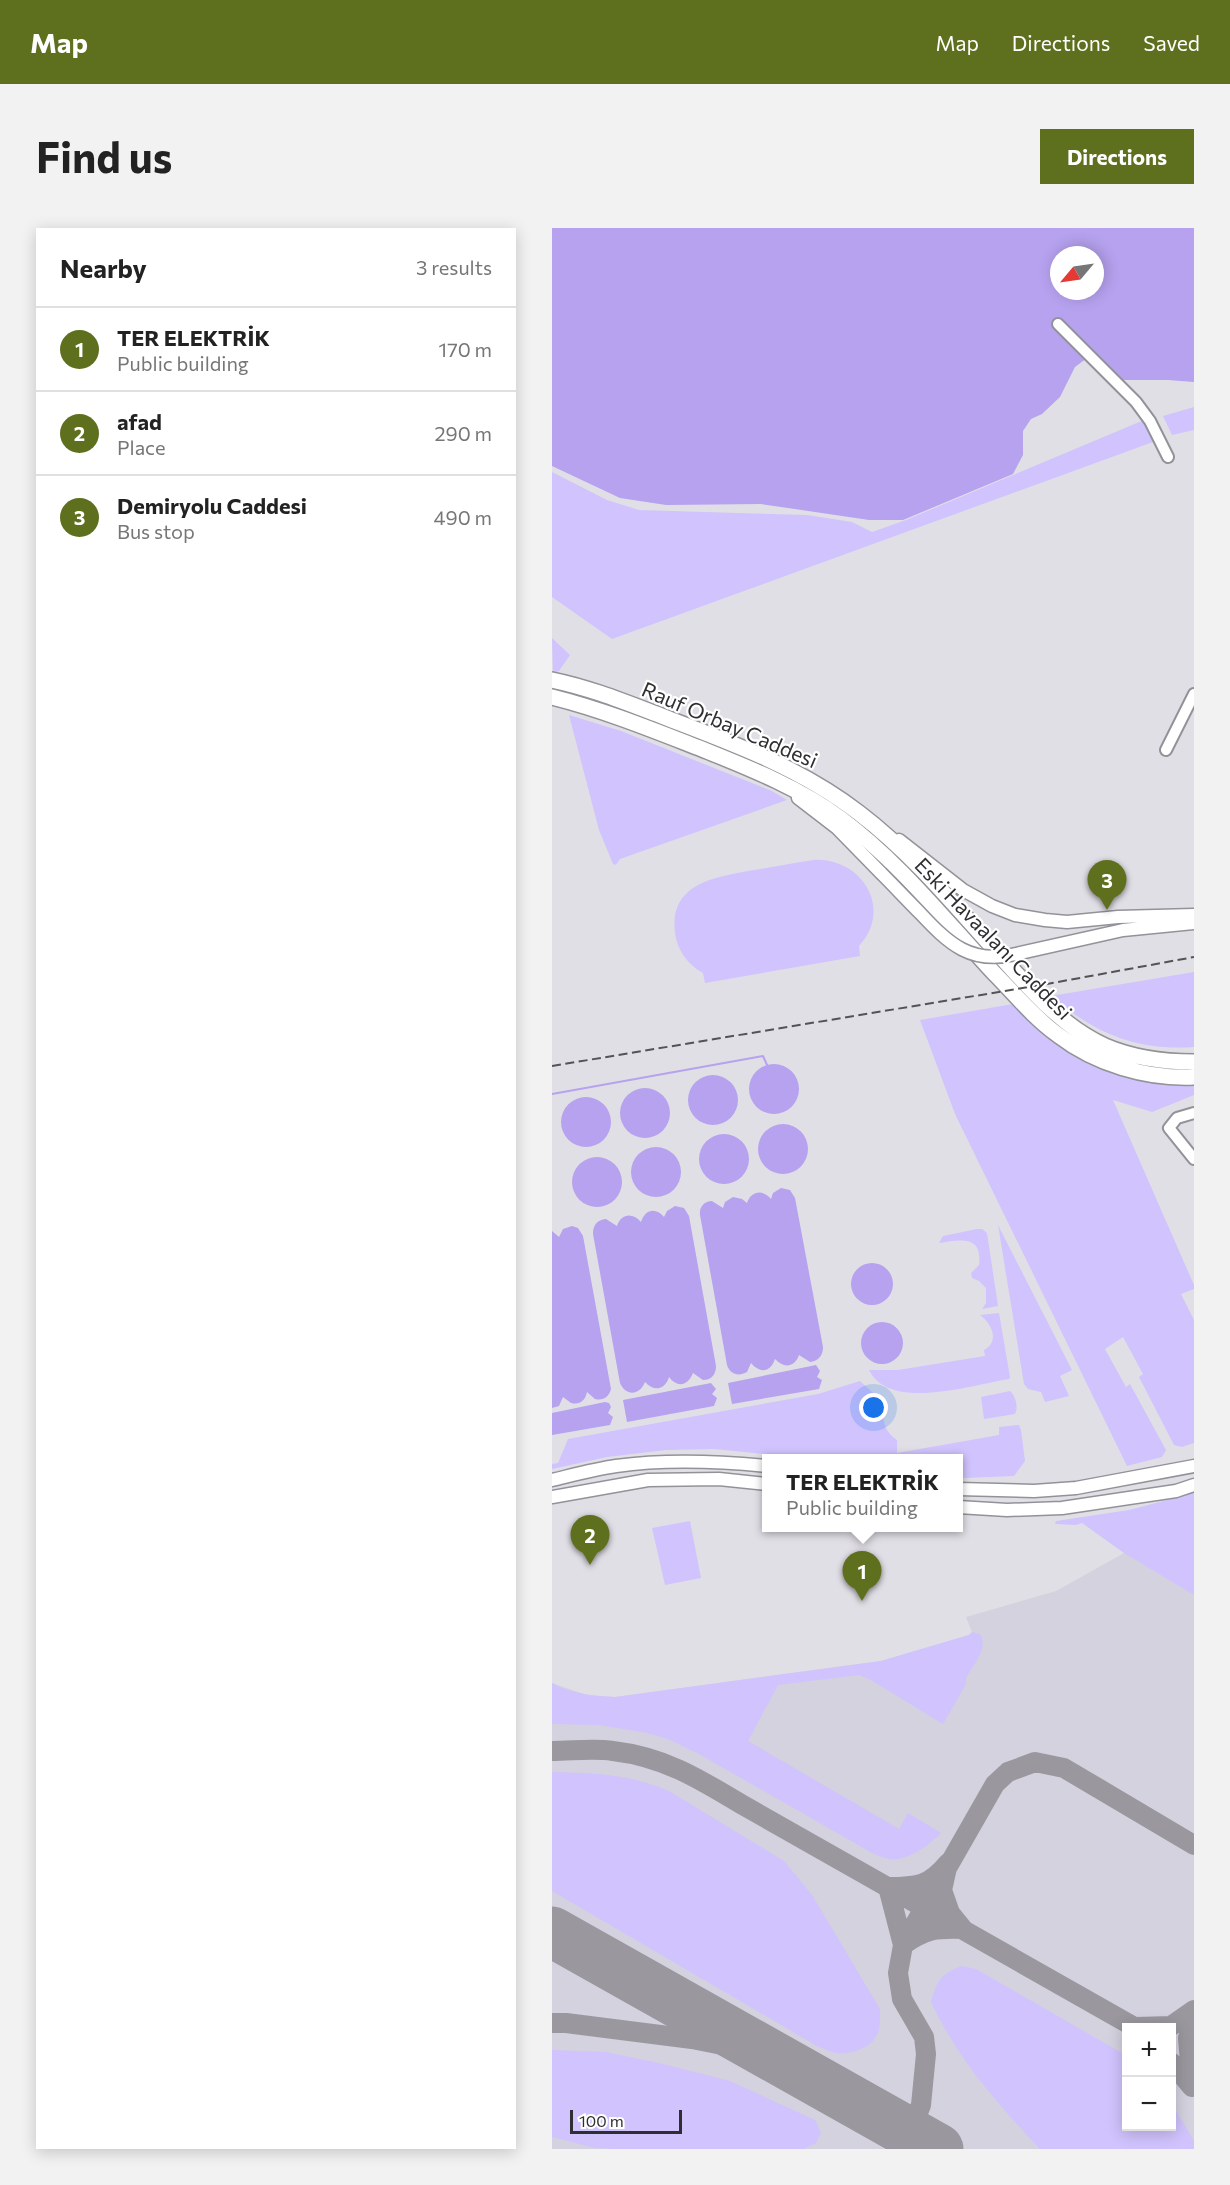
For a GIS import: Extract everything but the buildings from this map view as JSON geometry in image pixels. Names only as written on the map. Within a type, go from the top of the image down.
[{"type":"highway","name":"Rauf Orbay Caddesi","points":[[552,680],[586,688],[625,702],[778,764],[829,791],[880,829]]},
{"type":"highway","name":"Rauf Orbay Caddesi","points":[[552,697],[631,721],[750,768],[784,784]]},
{"type":"highway","name":"Eski Havaalanı Caddesi","points":[[784,784],[837,816],[877,848],[1030,1011],[1057,1035],[1090,1055],[1128,1070],[1194,1077]]},
{"type":"highway","name":"Eski Havaalanı Caddesi","points":[[880,829],[919,866],[1035,994],[1070,1026],[1106,1047],[1128,1054],[1152,1060],[1194,1062]]},
{"type":"main road","points":[[784,784],[837,828],[940,935],[959,949],[982,957],[1004,957],[1124,930],[1194,923]]},
{"type":"main road","points":[[880,829],[911,848],[963,890],[992,906],[1015,915],[1067,922],[1194,915]]},
{"type":"main road","points":[[552,1480],[615,1466],[671,1461],[715,1461],[762,1466]]},
{"type":"main road","points":[[713,1479],[715,1461]]},
{"type":"main road","points":[[963,1489],[1034,1491],[1076,1488],[1194,1466]]},
{"type":"main road","points":[[552,1497],[648,1480],[713,1479],[762,1484]]},
{"type":"main road","points":[[963,1507],[1006,1510],[1062,1508],[1176,1491],[1194,1485]]},
{"type":"street","points":[[1059,324],[1136,402],[1150,421],[1168,457]]},
{"type":"street","points":[[1166,750],[1194,694]]},
{"type":"street","points":[[1194,1113],[1177,1118],[1169,1128],[1194,1159]]},
{"type":"shaded area","points":[[552,228],[1194,228],[1194,382],[1123,380],[1061,320],[1087,358],[1075,367],[1060,397],[1042,414],[1031,419],[1023,431],[1023,455],[1013,474],[903,520],[869,520],[761,504],[666,505],[620,498],[552,466]]},
{"type":"shaded area","points":[[1194,407],[1194,430],[1172,435],[1163,416]]},
{"type":"shaded area","points":[[1144,420],[1153,442],[612,639],[552,597],[552,472],[607,500],[639,510],[807,515],[852,522],[872,532],[906,520]]},
{"type":"shaded area","points":[[552,638],[570,655],[559,671],[553,673]]},
{"type":"shaded area","points":[[569,715],[621,731],[772,791],[787,800],[620,859],[616,865],[613,864],[599,830]]},
{"type":"shaded area","points":[[813,860],[830,861],[845,867],[858,876],[867,888],[872,901],[873,916],[869,931],[859,946],[860,956],[705,983],[703,973],[684,956],[676,939],[675,916],[688,892],[698,885],[725,876]]},
{"type":"shaded area","points":[[1194,972],[1194,1047],[1153,1046],[1117,1037],[1083,1020],[1051,996]]},
{"type":"shaded area","points":[[1013,1004],[1052,1040],[1072,1054],[1094,1065],[1141,1080],[1194,1083],[1194,1095],[1152,1112],[1113,1100],[1194,1285],[1194,1289],[1181,1294],[1194,1320],[1194,1443],[1182,1447],[1174,1445],[1139,1377],[1143,1374],[1123,1337],[1105,1349],[1126,1387],[1130,1384],[1166,1450],[1162,1457],[1127,1466],[955,1114],[920,1020]]},
{"type":"shaded area","points":[[774,1064],[792,1071],[799,1089],[792,1107],[774,1114],[756,1107],[749,1089],[756,1071]]},
{"type":"shaded area","points":[[713,1075],[731,1082],[738,1100],[731,1118],[713,1125],[695,1118],[688,1100],[695,1082]]},
{"type":"shaded area","points":[[645,1088],[663,1095],[670,1113],[663,1131],[645,1138],[627,1131],[620,1113],[627,1095]]},
{"type":"shaded area","points":[[586,1097],[604,1104],[611,1122],[604,1140],[586,1147],[568,1140],[561,1122],[568,1104]]},
{"type":"shaded area","points":[[783,1124],[801,1131],[808,1149],[801,1167],[783,1174],[765,1167],[758,1149],[765,1131]]},
{"type":"shaded area","points":[[724,1134],[742,1141],[749,1159],[742,1177],[724,1184],[706,1177],[699,1159],[706,1141]]},
{"type":"shaded area","points":[[656,1147],[674,1154],[681,1172],[674,1190],[656,1197],[638,1190],[631,1172],[638,1154]]},
{"type":"shaded area","points":[[597,1157],[615,1164],[622,1182],[615,1200],[597,1207],[579,1200],[572,1182],[579,1164]]},
{"type":"shaded area","points":[[781,1188],[790,1190],[795,1198],[823,1347],[822,1353],[818,1359],[810,1362],[799,1355],[795,1362],[789,1365],[782,1364],[775,1359],[771,1367],[765,1370],[754,1367],[751,1363],[747,1372],[735,1374],[727,1365],[700,1209],[704,1203],[709,1201],[723,1208],[725,1202],[733,1197],[747,1203],[751,1196],[758,1193],[771,1199],[773,1193]]},
{"type":"shaded area","points":[[675,1206],[684,1208],[689,1216],[716,1366],[715,1372],[711,1378],[706,1380],[693,1373],[688,1381],[682,1384],[675,1383],[669,1377],[665,1385],[659,1388],[652,1387],[645,1382],[640,1390],[633,1393],[626,1391],[620,1383],[593,1234],[594,1228],[598,1222],[606,1219],[617,1226],[621,1219],[627,1216],[634,1217],[641,1222],[645,1214],[651,1211],[658,1212],[664,1217],[667,1211]]},
{"type":"shaded area","points":[[998,1225],[1072,1370],[1060,1376],[1069,1396],[1045,1402],[1041,1392],[1028,1389],[1024,1384]]},
{"type":"shaded area","points":[[572,1226],[578,1228],[583,1236],[611,1389],[603,1399],[595,1399],[587,1392],[585,1398],[579,1403],[571,1403],[563,1397],[559,1406],[552,1408],[552,1231],[559,1237],[563,1229]]},
{"type":"shaded area","points":[[982,1229],[987,1233],[998,1306],[982,1309],[986,1303],[986,1288],[972,1278],[971,1273],[979,1265],[977,1248],[968,1241],[962,1240],[939,1243],[943,1236]]},
{"type":"shaded area","points":[[872,1263],[880,1264],[887,1269],[892,1276],[892,1292],[887,1299],[880,1304],[872,1305],[864,1304],[857,1299],[852,1292],[851,1284],[852,1276],[857,1269],[864,1264]]},
{"type":"shaded area","points":[[999,1313],[1009,1379],[954,1390],[913,1393],[894,1390],[879,1383],[869,1370],[898,1370],[985,1356],[984,1350],[992,1342],[993,1337],[991,1328],[980,1315]]},
{"type":"shaded area","points":[[882,1322],[890,1323],[897,1328],[902,1335],[902,1351],[897,1358],[890,1363],[882,1364],[874,1363],[867,1358],[862,1351],[861,1343],[862,1335],[867,1328],[874,1323]]},
{"type":"shaded area","points":[[816,1365],[820,1371],[817,1377],[822,1380],[819,1389],[732,1404],[728,1383]]},
{"type":"shaded area","points":[[860,1381],[884,1403],[884,1424],[897,1440],[897,1453],[999,1435],[999,1427],[1019,1425],[1025,1461],[1014,1476],[965,1478],[963,1478],[963,1454],[763,1454],[714,1449],[666,1450],[607,1457],[552,1469],[552,1464],[558,1463],[568,1439],[818,1394]]},
{"type":"shaded area","points":[[711,1383],[716,1389],[712,1394],[717,1398],[714,1406],[627,1422],[623,1400]]},
{"type":"shaded area","points":[[1010,1391],[1016,1401],[1015,1414],[984,1419],[981,1397]]},
{"type":"shaded area","points":[[605,1402],[611,1407],[608,1413],[613,1417],[610,1425],[552,1435],[552,1413]]},
{"type":"shaded area","points":[[1194,1493],[1194,1595],[1124,1553],[1082,1523],[1055,1524],[1056,1521],[1129,1510]]},
{"type":"shaded area","points":[[690,1521],[701,1578],[665,1585],[652,1528]]},
{"type":"shaded area","points":[[1194,1530],[1194,2149],[552,2149],[552,1683],[587,1695],[615,1697],[881,1661],[969,1635],[972,1632],[966,1617],[1056,1591],[1124,1553]]},
{"type":"shaded area","points":[[972,1632],[980,1634],[983,1645],[966,1678],[966,1684],[943,1724],[859,1675],[778,1685],[748,1741],[899,1829],[908,1813],[941,1833],[925,1847],[911,1855],[897,1859],[872,1853],[699,1754],[668,1739],[599,1725],[552,1724],[552,1683],[583,1694],[615,1697],[881,1661],[969,1635]]},
{"type":"shaded area","points":[[552,1772],[597,1774],[654,1785],[669,1791],[784,1861],[812,1895],[880,2009],[880,2024],[872,2042],[863,2048],[847,2053],[834,2052],[817,2046],[552,1891]]},
{"type":"shaded area","points":[[962,1966],[976,1969],[1122,2053],[1122,2131],[1176,2131],[1176,2111],[1194,2141],[1194,2149],[1040,2149],[966,2062],[931,2002],[940,1979]]},
{"type":"shaded area","points":[[552,2050],[605,2052],[730,2081],[815,2120],[821,2133],[816,2143],[804,2149],[613,2149],[595,2148],[552,2137]]},
{"type":"waterway","points":[[552,1094],[763,1056],[767,1065]]},
{"type":"taxiway","points":[[552,1751],[613,1751],[648,1758],[680,1770],[1127,2023]]},
{"type":"taxiway","points":[[899,2149],[910,2133],[921,2105],[926,2054],[924,2037],[902,1999],[898,1973],[903,1945],[995,1784],[1008,1772],[1035,1762],[1064,1768],[1194,1845]]},
{"type":"taxiway","points":[[948,1863],[942,1890],[950,1913],[963,1929],[932,1931],[903,1945],[888,1887],[922,1884],[935,1876],[948,1863]]},
{"type":"taxiway","points":[[1175,2023],[1194,2010]]},
{"type":"taxiway","points":[[1192,2087],[1188,2038],[1194,2015]]},
{"type":"taxiway","points":[[552,2023],[692,2039],[773,2055]]},
{"type":"taxiway","points":[[1176,2068],[1192,2087]]},
{"type":"runway","points":[[552,1932],[938,2149]]},
{"type":"railway","points":[[552,1066],[1047,984],[1194,957]]},
{"type":"place","name":"Demiryolu Caddesi","points":[[1107,910]]},
{"type":"place","name":"afad","points":[[590,1565]]},
{"type":"place","name":"TER ELEKTRİK","points":[[862,1601]]}]
